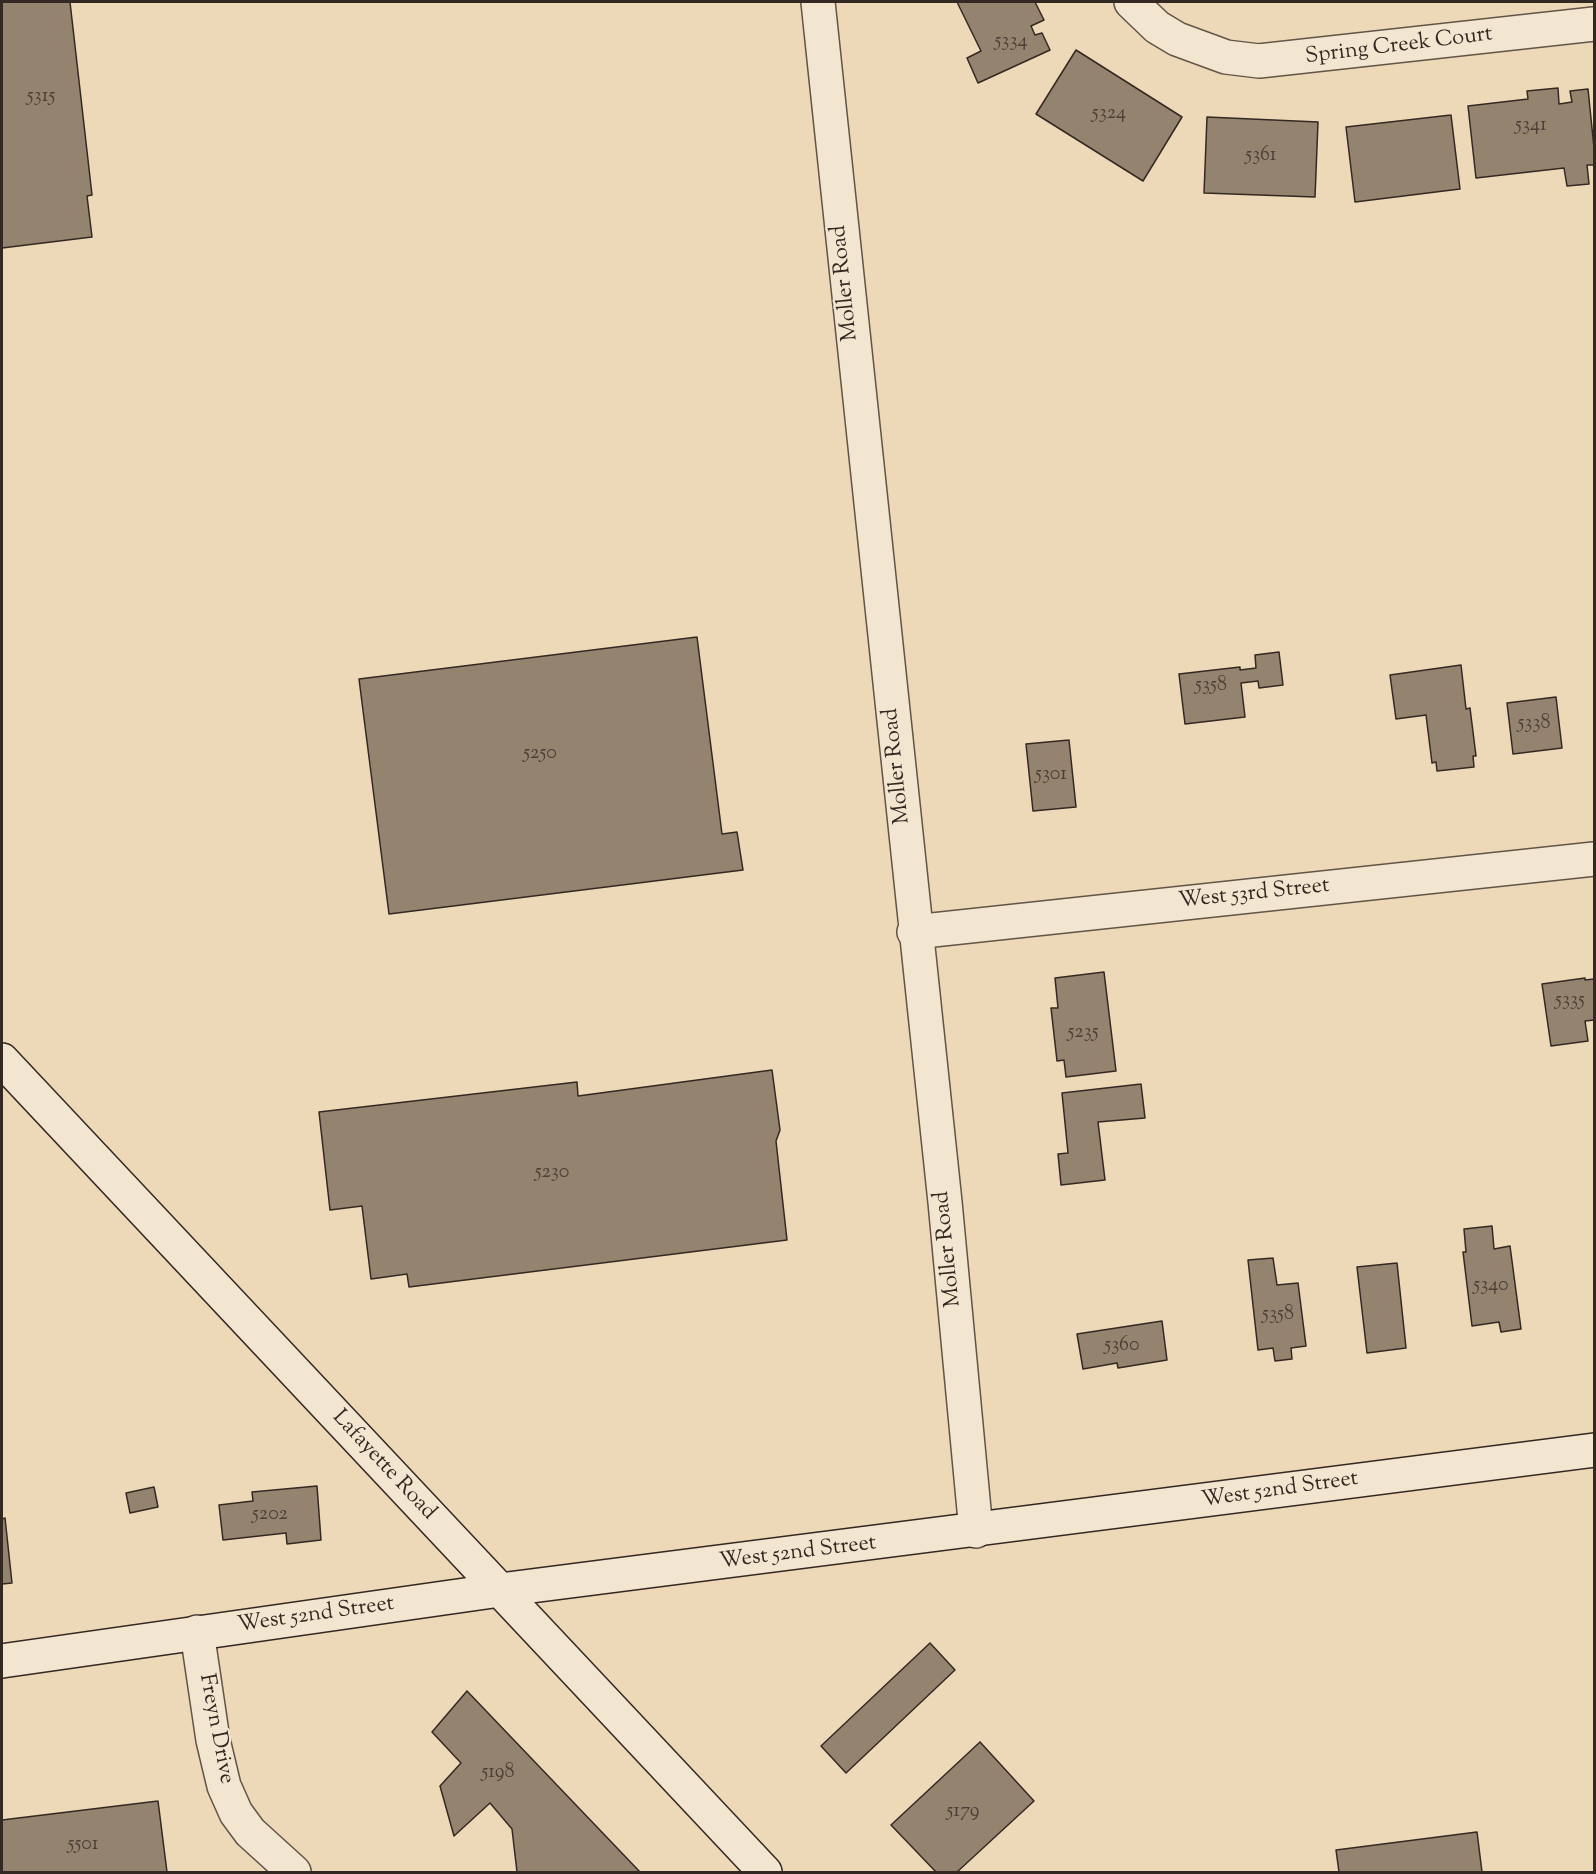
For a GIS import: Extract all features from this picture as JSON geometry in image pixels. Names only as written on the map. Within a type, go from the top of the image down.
[{"type":"street","name":"Moller Road","points":[[818,2],[914,932],[946,1214],[976,1531]]},
{"type":"street","name":"Spring Creek Court","points":[[1131,2],[1157,27],[1204,50],[1245,61],[1275,61],[1594,24]]},
{"type":"street","name":"West 53rd Street","points":[[914,932],[1594,859]]},
{"type":"street","name":"Lafayette Road","points":[[2,1060],[765,1872]]},
{"type":"street","name":"West 52nd Street","points":[[2,1661],[500,1590],[976,1531],[1594,1450]]},
{"type":"street","name":"Freyn Drive","points":[[197,1632],[213,1740],[224,1786],[236,1813],[250,1832],[294,1872]]},
{"type":"building","points":[[2,2],[70,2],[92,195],[87,196],[92,237],[2,248]]},
{"type":"building","points":[[957,2],[1035,2],[1044,20],[1031,26],[1035,35],[1042,33],[1050,50],[978,83],[967,58],[981,51]]},
{"type":"building","points":[[1076,50],[1182,117],[1143,181],[1036,114]]},
{"type":"building","points":[[1558,88],[1559,104],[1572,102],[1570,91],[1588,89],[1594,148],[1594,165],[1587,165],[1589,184],[1567,186],[1564,168],[1476,178],[1468,106],[1528,99],[1527,91]]},
{"type":"building","points":[[1451,115],[1460,189],[1355,202],[1346,127]]},
{"type":"building","points":[[1207,117],[1318,122],[1315,197],[1204,193]]},
{"type":"building","points":[[697,637],[722,834],[737,832],[743,870],[389,914],[359,679]]},
{"type":"building","points":[[1279,652],[1283,685],[1259,688],[1258,681],[1241,683],[1245,717],[1185,724],[1179,674],[1240,667],[1240,670],[1256,668],[1255,655]]},
{"type":"building","points":[[1461,665],[1466,709],[1470,708],[1476,756],[1473,756],[1474,767],[1437,771],[1436,762],[1432,763],[1426,715],[1396,719],[1390,675]]},
{"type":"building","points":[[1556,697],[1562,748],[1513,754],[1507,703]]},
{"type":"building","points":[[1069,740],[1076,807],[1033,811],[1026,744]]},
{"type":"building","points":[[1104,972],[1116,1071],[1066,1077],[1064,1060],[1057,1061],[1051,1008],[1058,1008],[1055,978]]},
{"type":"building","points":[[1585,978],[1585,980],[1594,979],[1594,1020],[1585,1021],[1588,1041],[1551,1046],[1542,984]]},
{"type":"building","points":[[772,1070],[780,1130],[776,1141],[787,1240],[409,1287],[407,1274],[371,1279],[362,1206],[330,1210],[319,1112],[577,1082],[578,1096]]},
{"type":"building","points":[[1141,1084],[1145,1118],[1098,1122],[1105,1180],[1061,1185],[1058,1154],[1068,1153],[1062,1093]]},
{"type":"building","points":[[1492,1226],[1494,1249],[1510,1246],[1521,1329],[1501,1332],[1499,1322],[1472,1326],[1463,1252],[1466,1252],[1464,1229]]},
{"type":"building","points":[[1273,1258],[1277,1285],[1298,1283],[1306,1346],[1291,1348],[1292,1359],[1275,1361],[1273,1348],[1258,1350],[1248,1260]]},
{"type":"building","points":[[1397,1263],[1406,1348],[1367,1353],[1357,1267]]},
{"type":"building","points":[[1162,1321],[1167,1360],[1118,1368],[1117,1363],[1083,1369],[1077,1334]]},
{"type":"building","points":[[317,1486],[321,1540],[287,1544],[286,1533],[223,1540],[219,1505],[253,1501],[252,1492]]},
{"type":"building","points":[[154,1487],[158,1507],[130,1513],[126,1493]]},
{"type":"building","points":[[5,1518],[12,1583],[2,1584],[2,1519]]},
{"type":"building","points":[[930,1643],[955,1670],[846,1773],[821,1746]]},
{"type":"building","points":[[467,1691],[640,1872],[517,1872],[512,1829],[490,1803],[454,1836],[440,1786],[461,1763],[432,1732]]},
{"type":"building","points":[[980,1742],[1034,1801],[957,1872],[936,1872],[891,1825]]},
{"type":"building","points":[[158,1801],[167,1872],[2,1872],[2,1820]]},
{"type":"building","points":[[1477,1832],[1482,1872],[1339,1872],[1336,1850]]}]
